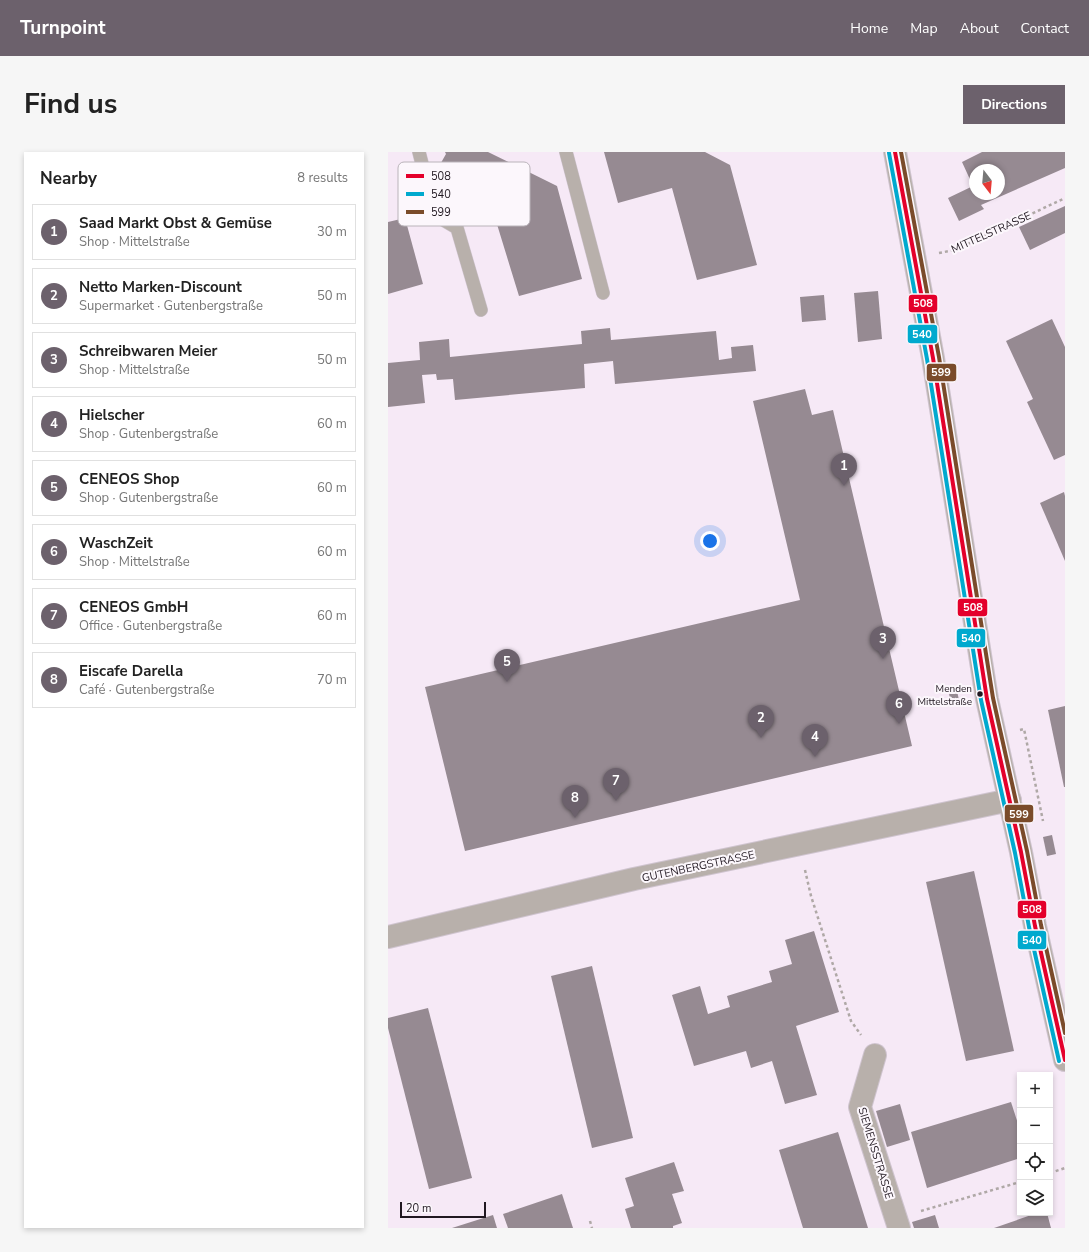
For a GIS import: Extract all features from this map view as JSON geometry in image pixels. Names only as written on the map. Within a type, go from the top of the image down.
[{"type":"street","points":[[895,152],[933,358],[986,699],[1010,800],[1064,1049]]},
{"type":"street","name":"GUTENBERGSTRASSE","points":[[388,937],[634,879],[1010,800]]},
{"type":"street","name":"SIEMENSSTRASSE","points":[[875,1055],[860,1106],[898,1223]]},
{"type":"lane","points":[[419,152],[422,162]]},
{"type":"lane","points":[[566,152],[603,293]]},
{"type":"lane","points":[[454,226],[457,228],[482,310]]},
{"type":"path","name":"MITTELSTRASSE","points":[[915,259],[955,250],[1065,198]]},
{"type":"path","points":[[800,845],[811,896],[851,1021],[875,1055]]},
{"type":"path","points":[[1053,1172],[1065,1168]]},
{"type":"path","points":[[898,1223],[1017,1183]]},
{"type":"path","points":[[590,1221],[592,1228]]},
{"type":"building","points":[[445,152],[488,152],[508,162],[441,162],[446,154]]},
{"type":"building","points":[[604,152],[705,152],[730,165],[757,265],[697,280],[672,188],[618,203]]},
{"type":"building","points":[[982,152],[1065,152],[1065,168],[1005,194],[1005,164],[969,164],[969,177],[962,162]]},
{"type":"building","points":[[530,173],[557,186],[582,279],[519,296],[498,226],[530,226]]},
{"type":"building","points":[[969,188],[969,200],[992,200],[981,205],[984,209],[959,221],[948,198]]},
{"type":"building","points":[[1065,206],[1065,233],[1030,250],[1019,227]]},
{"type":"building","points":[[398,220],[398,226],[407,226],[423,284],[388,294],[388,222]]},
{"type":"building","points":[[878,291],[882,339],[858,342],[854,293]]},
{"type":"building","points":[[824,295],[826,320],[802,322],[800,297]]},
{"type":"building","points":[[1052,319],[1065,347],[1065,455],[1054,460],[1027,402],[1033,399],[1006,341]]},
{"type":"building","points":[[610,328],[611,340],[716,331],[719,360],[732,358],[731,347],[753,345],[756,371],[615,384],[613,361],[584,364],[585,388],[455,400],[453,379],[437,380],[436,374],[422,375],[425,403],[388,407],[388,363],[420,360],[419,342],[449,339],[450,357],[582,344],[581,331]]},
{"type":"building","points":[[805,389],[812,415],[833,410],[912,746],[465,851],[425,687],[800,600],[753,401]]},
{"type":"building","points":[[1064,492],[1065,496],[1065,561],[1040,503]]},
{"type":"building","points":[[956,686],[960,705],[951,706],[948,687]]},
{"type":"building","points":[[1065,706],[1065,787],[1064,787],[1048,710]]},
{"type":"building","points":[[1052,835],[1056,854],[1047,856],[1043,837]]},
{"type":"building","points":[[974,871],[1014,1051],[966,1061],[926,882]]},
{"type":"building","points":[[814,931],[839,1012],[796,1026],[817,1095],[785,1104],[772,1061],[751,1068],[746,1051],[694,1066],[672,995],[700,986],[708,1014],[730,1007],[727,996],[772,982],[769,971],[792,964],[785,940]]},
{"type":"building","points":[[592,966],[633,1138],[592,1148],[551,976]]},
{"type":"building","points":[[428,1008],[472,1178],[429,1189],[388,1028],[388,1018]]},
{"type":"building","points":[[1011,1102],[1017,1121],[1017,1159],[927,1188],[911,1132]]},
{"type":"building","points":[[900,1104],[910,1140],[887,1147],[876,1111]]},
{"type":"building","points":[[838,1132],[868,1228],[803,1228],[779,1150]]},
{"type":"building","points":[[674,1162],[684,1191],[672,1194],[682,1223],[673,1226],[673,1228],[631,1228],[625,1209],[634,1206],[625,1178]]},
{"type":"building","points":[[562,1194],[573,1228],[508,1228],[503,1214]]},
{"type":"building","points":[[493,1215],[497,1228],[452,1228]]},
{"type":"building","points":[[935,1215],[939,1228],[914,1228],[912,1222]]},
{"type":"building","points":[[1028,1216],[1048,1216],[1051,1228],[994,1228]]},
{"type":"transit line","name":"508","points":[[895,152],[933,358],[987,699],[1065,1060]]},
{"type":"transit line","name":"599","points":[[901,152],[939,357],[993,698],[1065,1033]]},
{"type":"transit line","name":"540","points":[[889,153],[927,359],[981,700],[1059,1061]]},
{"type":"place","name":"Saad Markt Obst & Gemüse","points":[[844,486]]},
{"type":"place","name":"Schreibwaren Meier","points":[[883,659]]},
{"type":"place","name":"CENEOS Shop","points":[[507,682]]},
{"type":"place","name":"Menden Mittelstraße","points":[[980,694]]},
{"type":"place","name":"WaschZeit","points":[[899,724]]},
{"type":"place","name":"Netto Marken-Discount","points":[[761,738]]},
{"type":"place","name":"Hielscher","points":[[815,757]]},
{"type":"place","name":"CENEOS GmbH","points":[[616,801]]},
{"type":"place","name":"Eiscafe Darella","points":[[575,818]]}]
